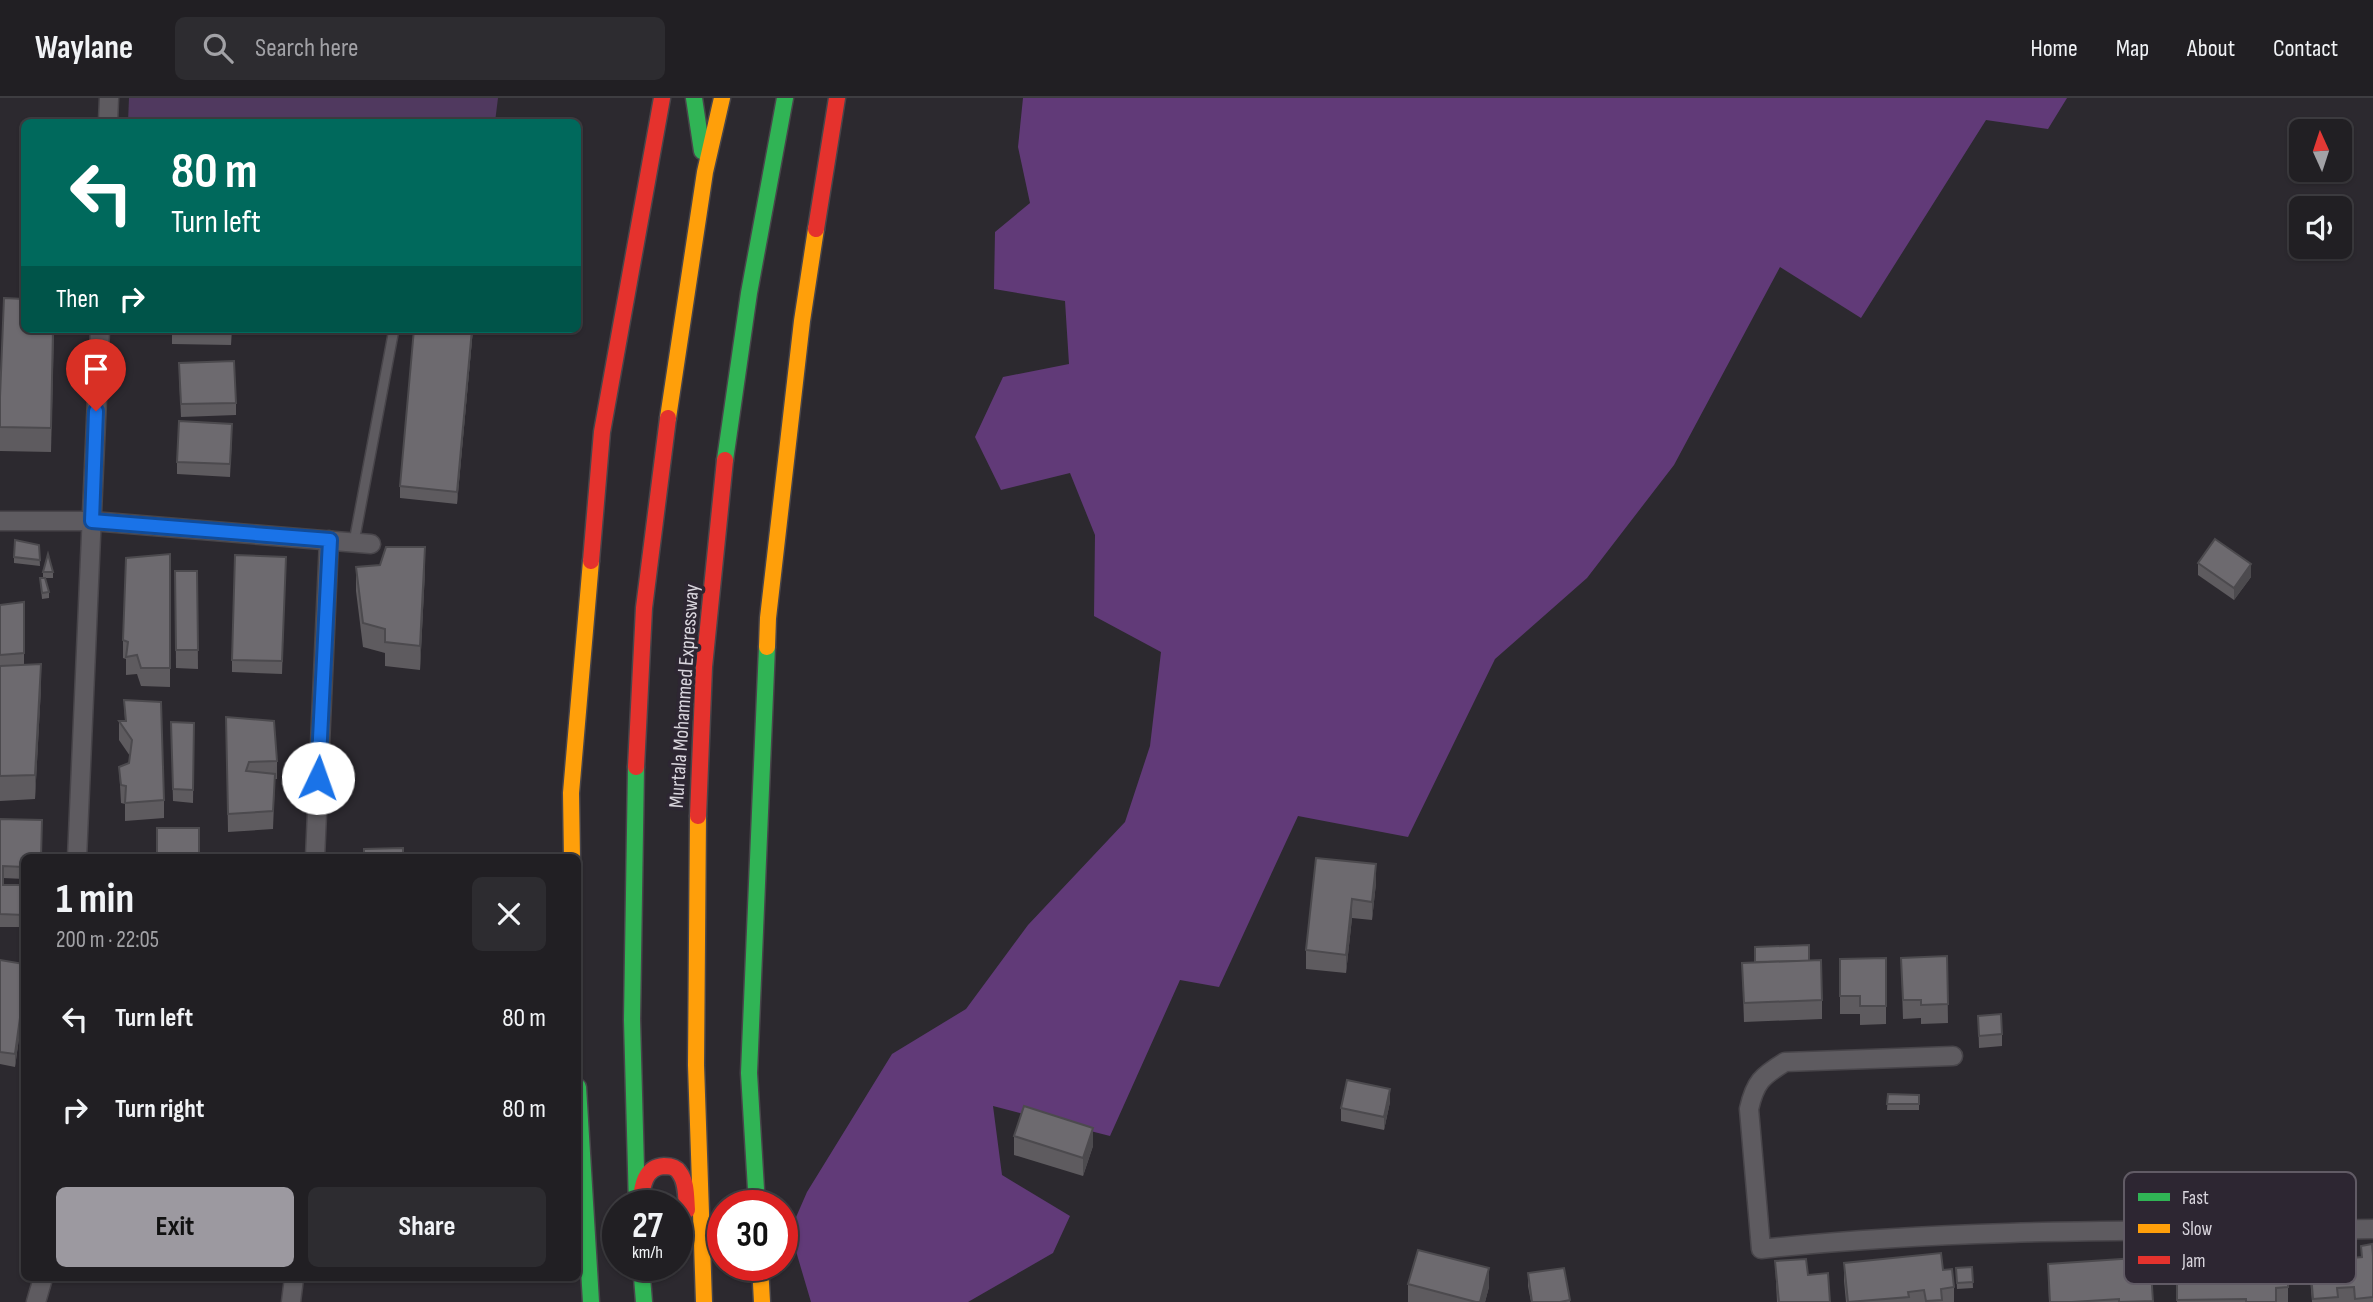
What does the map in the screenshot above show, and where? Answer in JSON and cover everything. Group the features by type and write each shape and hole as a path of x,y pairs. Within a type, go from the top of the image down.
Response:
{"main road":[{"path":"572,854 571,793 602,432 662,98"},
{"path":"695,98 705,172"},
{"name":"Murtala Mohammed Expressway","path":"637,1190 632,1020 634,839 644,608 674,371 705,172 722,98"},
{"name":"Murtala Mohammed Expressway","path":"704,1298 697,1153 696,836 711,596 727,449 765,192 785,98"},
{"path":"756,1190 749,1073 768,618 802,321 837,98"},
{"path":"765,192 799,121"},
{"path":"581,1133 592,1302"},
{"path":"640,1190 650,1170 667,1166 676,1168 680,1173 685,1190"},
{"path":"693,1261 704,1298"},
{"path":"642,1281 643,1302"},
{"path":"761,1281 762,1302"}],"street":[{"path":"108,119 109,98"},
{"path":"77,854 100,333"},
{"path":"0,521 92,521 362,543"},
{"path":"315,854 330,540"},
{"path":"1953,1056 1785,1062 1766,1073 1754,1087 1749,1109 1761,1249 1860,1239 2124,1232"},
{"path":"36,1302 42,1281"},
{"path":"291,1302 294,1281"}],"lane":[{"path":"362,543 393,333"}],"shaded area":[{"path":"129,98 498,98 495,119 128,119"},
{"path":"1023,98 2067,98 2048,129 1986,120 1861,318 1780,267 1674,465 1587,578 1495,659 1408,837 1298,816 1219,987 1180,980 1110,1136 993,1106 1002,1175 1070,1216 1053,1253 968,1302 811,1302 798,1258 798,1213 807,1192 892,1054 966,1009 1028,925 1125,822 1150,746 1161,652 1094,616 1095,535 1070,473 1001,490 975,437 1003,377 1069,364 1065,301 994,289 995,232 1030,203 1018,147"}],"building":[{"path":"4,298 21,299 21,333 53,333 51,428 0,427"},
{"path":"414,333 472,333 457,492 400,486"},
{"path":"234,361 236,403 181,404 179,363"},
{"path":"179,421 232,424 230,464 177,462"},
{"path":"2215,539 2251,564 2234,588 2198,563"},
{"path":"15,540 39,545 40,560 14,557"},
{"path":"386,547 425,547 420,646 385,642 385,629 363,623 356,567 380,565"},
{"path":"48,554 53,572 43,572"},
{"path":"170,554 170,668 141,668 137,655 126,657 128,642 123,640 126,558"},
{"path":"235,555 286,557 282,661 232,660"},
{"path":"175,571 197,571 198,650 176,650"},
{"path":"40,578 45,578 49,592 42,593"},
{"path":"24,602 24,653 0,655 0,605"},
{"path":"41,664 35,775 0,776 0,666"},
{"path":"124,700 161,702 164,800 125,803 126,786 121,785 119,767 129,763 132,740 119,721 126,721"},
{"path":"226,717 274,721 277,761 249,762 246,771 275,774 273,811 228,814"},
{"path":"171,722 194,723 193,790 173,789"},
{"path":"0,819 42,820 41,854 21,854 21,867 3,866 3,885 21,885 21,915 0,914"},
{"path":"157,828 199,828 199,854 157,854"},
{"path":"403,848 403,854 364,854 364,849"},
{"path":"1316,858 1376,864 1372,902 1352,899 1346,955 1306,950"},
{"path":"1809,945 1809,961 1755,962 1755,947"},
{"path":"1947,956 1948,1004 1921,1005 1921,1000 1903,1000 1901,958"},
{"path":"1886,958 1886,1006 1860,1006 1860,996 1840,996 1840,959"},
{"path":"0,960 21,964 21,1011 15,1054 0,1052"},
{"path":"1821,960 1822,1000 1744,1003 1742,963"},
{"path":"2001,1014 2002,1034 1979,1036 1978,1016"},
{"path":"1347,1080 1390,1089 1384,1117 1341,1108"},
{"path":"1888,1094 1919,1095 1919,1104 1887,1104"},
{"path":"1024,1106 1093,1128 1083,1158 1014,1136"},
{"path":"2372,1244 2373,1297 2355,1299 2354,1287 2337,1288 2338,1297 2313,1299 2312,1284 2356,1284 2356,1258 2362,1257 2361,1246"},
{"path":"1418,1250 1489,1268 1480,1302 1408,1284"},
{"path":"1941,1253 1943,1270 1952,1269 1954,1287 1941,1289 1942,1300 1926,1301 1924,1290 1908,1292 1909,1297 1848,1302 1844,1263"},
{"path":"1806,1259 1808,1275 1828,1273 1830,1302 1779,1302 1775,1261"},
{"path":"2124,1259 2124,1284 2152,1284 2153,1301 2119,1302 2119,1299 2050,1302 2048,1264"},
{"path":"1972,1267 1973,1282 1957,1283 1956,1268"},
{"path":"1564,1268 1570,1300 1532,1302 1528,1273"},
{"path":"2177,1284 2288,1284 2288,1287 2276,1288 2276,1302 2246,1302 2246,1299 2177,1300"}],"traffic: fast":[{"path":"694,98 702,151"},
{"path":"725,460 749,293 785,98"},
{"path":"756,1190 749,1073 767,647"},
{"path":"636,767 632,1020 637,1190"},
{"path":"581,1137 591,1302"},
{"path":"642,1281 644,1302"}],"traffic: slow":[{"path":"668,418 705,172 722,98"},
{"path":"767,647 768,618 802,321 816,229"},
{"path":"572,854 571,793 591,561"},
{"path":"698,816 696,1065 704,1302"},
{"path":"761,1281 762,1302"}],"traffic: jam":[{"path":"591,561 602,432 662,98"},
{"path":"816,229 837,98"},
{"path":"636,767 644,608 668,418"},
{"path":"698,816 704,667 725,460"},
{"path":"642,1190 648,1174 657,1167 664,1166 676,1169 682,1176 686,1190"}],"route":[{"path":"96,411 92,521 330,540 318,778"}]}
